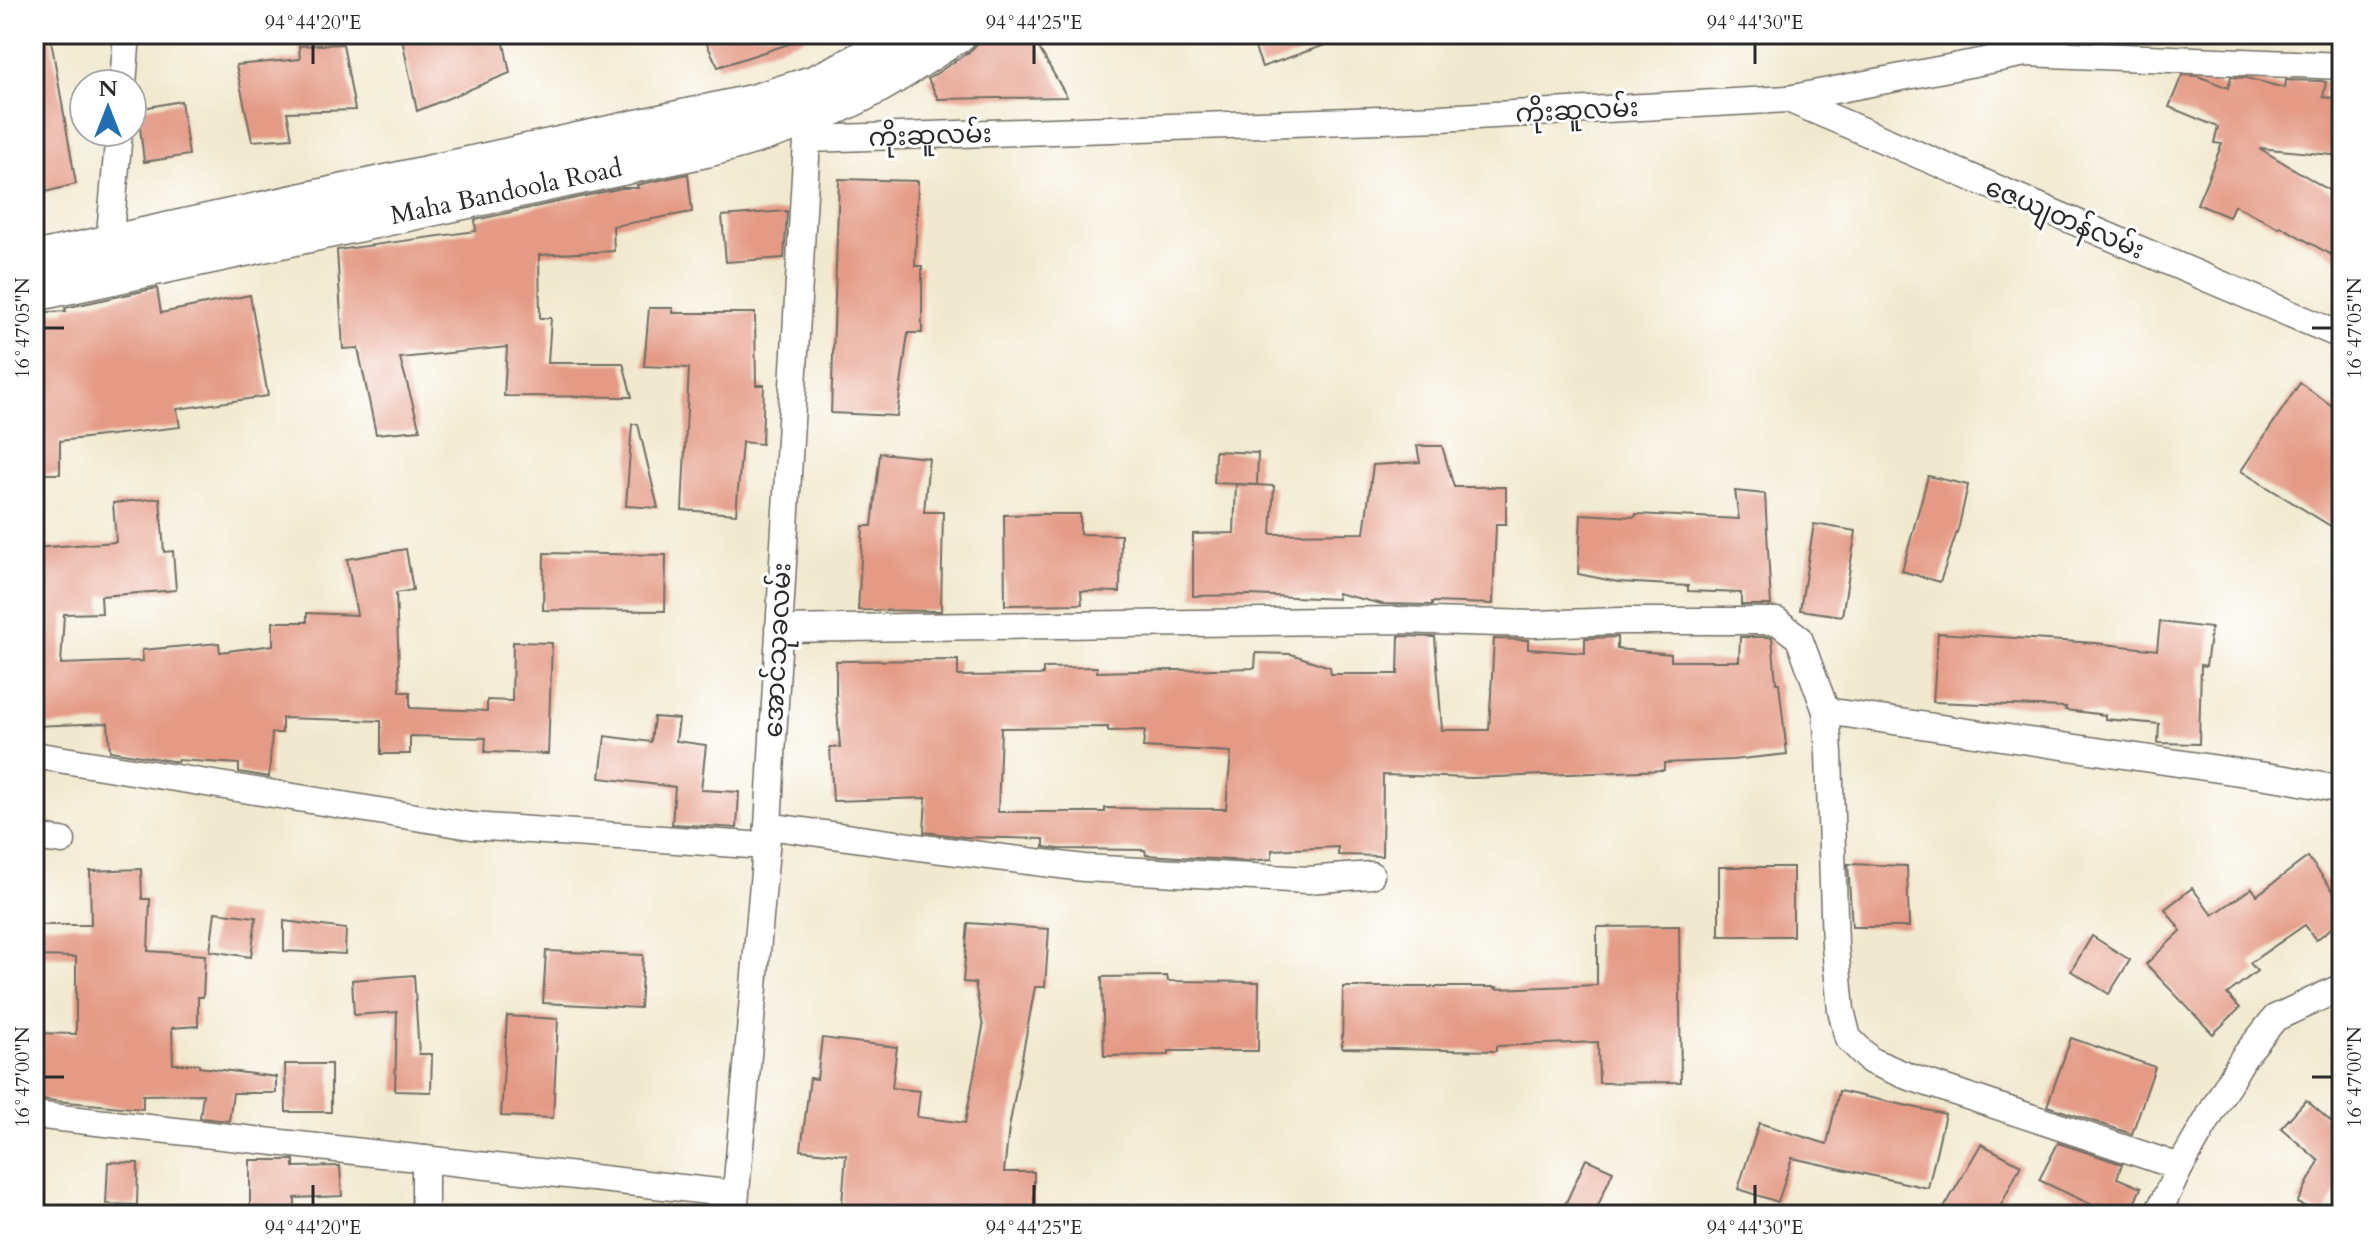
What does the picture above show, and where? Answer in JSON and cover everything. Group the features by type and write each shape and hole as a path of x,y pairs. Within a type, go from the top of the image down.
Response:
{"main road":[{"name":"Maha Bandoola Road","path":"811,113 853,66 903,34"},
{"name":"Maha Bandoola Road","path":"34,292 760,134 876,85 957,34"},
{"name":"Maha Bandoola Road","path":"34,261 756,103 811,113"}],"street":[{"path":"124,68 127,34"},
{"name":"ကိုးဆူလမ်း","path":"811,113 1440,118 1788,99 2026,53 2342,66"},
{"name":"ဇေယျတန်လမ်း","path":"1788,99 2342,336"},
{"name":"အောင်သုခလမ်း","path":"735,1205 766,836 811,113"},
{"path":"109,245 118,148"},
{"path":"778,629 1396,620 1534,624 1777,621 1799,638 1826,711 1835,946 1841,1010 1848,1038 1871,1061 1907,1076 2180,1167"},
{"path":"1826,711 2270,776 2342,790"},
{"path":"34,755 471,826 766,836 925,848 1084,868 1308,880 1371,875"},
{"path":"34,837 62,841"},
{"path":"2157,1215 2180,1167 2243,1058 2275,1018 2342,987"},
{"path":"34,1115 425,1159 735,1205"},
{"path":"425,1159 425,1215"}],"building":[{"path":"34,34 50,34 76,184 34,195"},
{"path":"401,34 502,34 510,73 417,111"},
{"path":"702,34 804,34 804,39 718,67"},
{"path":"979,34 1031,34 1067,97 938,99 928,79 969,52 977,44"},
{"path":"1250,34 1344,34 1345,38 1262,67"},
{"path":"343,44 355,110 287,112 292,138 252,141 236,65 300,59 299,46"},
{"path":"2182,75 2198,76 2228,88 2231,77 2285,88 2286,80 2321,81 2326,82 2323,97 2342,99 2342,156 2259,148 2342,198 2342,261 2280,226 2234,205 2229,217 2197,204 2222,144 2214,143 2218,127 2169,107"},
{"path":"181,101 189,155 144,162 142,148 148,148 148,107"},
{"path":"688,174 692,212 613,226 614,251 539,255 540,318 551,318 548,363 623,363 632,397 504,396 507,347 400,358 420,430 376,434 358,348 343,349 337,250 476,231 475,220 622,188 638,188 637,185"},
{"path":"839,179 918,181 915,266 922,266 922,333 908,333 897,416 831,413"},
{"path":"787,211 784,258 726,262 722,216"},
{"path":"157,288 161,313 250,295 268,396 177,409 180,427 60,441 60,474 34,474 34,313 66,311 65,308"},
{"path":"649,308 673,308 673,313 755,313 756,385 764,385 762,444 742,442 736,514 682,510 689,368 644,366"},
{"path":"2300,383 2342,413 2342,533 2241,471"},
{"path":"632,424 638,424 658,508 626,506"},
{"path":"1417,446 1442,446 1454,487 1506,487 1506,524 1496,524 1493,604 1382,604 1337,593 1338,599 1193,596 1193,534 1234,533 1236,484 1274,486 1271,534 1364,533 1373,465 1420,462"},
{"path":"1215,451 1258,453 1257,485 1214,483"},
{"path":"880,453 929,458 924,512 943,512 941,611 858,610 863,526 872,526"},
{"path":"1928,476 1968,485 1959,526 1940,582 1902,571"},
{"path":"1735,491 1765,494 1771,605 1741,605 1741,593 1688,591 1688,586 1618,582 1578,574 1581,514 1739,519"},
{"path":"160,498 164,552 173,551 176,590 101,596 102,613 64,614 61,664 143,661 142,650 219,643 220,652 273,645 273,622 307,622 307,613 357,615 347,559 406,549 413,590 396,593 400,692 410,692 410,708 487,711 487,700 512,701 513,642 552,643 548,754 485,752 486,738 410,736 410,754 381,754 381,721 282,718 282,733 272,733 269,777 239,772 239,764 178,762 110,751 108,723 34,726 34,548 116,542 113,503"},
{"path":"1080,514 1080,534 1121,535 1120,592 1081,591 1082,604 1005,605 1004,515"},
{"path":"1814,524 1856,531 1842,616 1800,610"},
{"path":"544,553 666,555 665,611 543,610"},
{"path":"2160,622 2211,628 2206,666 2201,665 2199,744 2158,743 2159,724 2105,719 2105,715 2065,710 2066,707 1933,702 1938,633 2157,650"},
{"path":"1399,636 1435,637 1442,730 1489,730 1494,639 1528,640 1528,649 1585,653 1585,638 1617,637 1617,649 1671,654 1671,661 1739,661 1740,637 1772,637 1787,754 1664,763 1664,770 1473,778 1383,775 1382,856 1338,855 1338,847 1272,850 1272,859 1246,861 1146,855 1145,850 1059,849 1044,847 1044,839 964,837 924,832 926,798 833,801 830,747 840,747 836,661 958,660 958,676 1043,675 1043,668 1097,667 1097,672 1255,668 1256,653 1291,654 1330,667 1331,674 1398,674","holes":["1108,727 1108,731 1145,730 1143,747 1231,752 1226,809 1105,808 1105,812 998,812 1001,728"]},
{"path":"654,717 679,719 676,741 706,745 701,790 739,792 737,828 672,824 675,787 600,778 605,736 651,742"},
{"path":"2308,857 2342,903 2342,920 2316,940 2305,925 2250,963 2257,971 2227,994 2240,1008 2213,1034 2146,964 2181,931 2165,909 2192,888 2213,915 2252,888 2257,895"},
{"path":"1848,864 1907,866 1909,927 1852,927"},
{"path":"1719,867 1793,867 1793,936 1719,936"},
{"path":"141,869 142,899 150,899 148,951 205,955 203,997 198,997 198,1026 172,1028 173,1064 199,1064 199,1067 276,1077 276,1093 233,1093 229,1121 200,1118 203,1094 143,1095 143,1109 34,1099 34,1033 76,1034 76,957 34,956 34,925 91,925 90,871"},
{"path":"215,912 256,917 251,957 210,951"},
{"path":"284,921 346,929 345,954 284,951"},
{"path":"968,923 1049,929 1045,987 1035,987 1004,1172 1034,1172 1034,1209 946,1209 946,1215 841,1215 846,1155 801,1150 810,1078 817,1079 822,1038 897,1047 892,1088 920,1091 917,1117 965,1123 983,1027 975,983 963,982"},
{"path":"1679,926 1681,1082 1599,1083 1598,1042 1496,1046 1496,1051 1342,1048 1343,987 1496,989 1597,985 1597,927"},
{"path":"2092,936 2130,960 2109,994 2071,971"},
{"path":"546,951 643,955 640,1008 543,1003"},
{"path":"414,975 419,1054 432,1054 431,1092 395,1091 397,1012 354,1015 352,980"},
{"path":"1167,976 1168,981 1259,982 1258,1051 1169,1051 1169,1055 1104,1056 1102,977"},
{"path":"507,1016 558,1019 553,1118 501,1116"},
{"path":"2071,1038 2155,1067 2132,1134 2047,1106"},
{"path":"285,1064 331,1064 331,1112 286,1112"},
{"path":"1839,1091 1945,1114 1928,1188 1792,1158 1778,1202 1738,1189 1759,1123 1827,1144"},
{"path":"2306,1100 2337,1127 2342,1117 2342,1181 2324,1215 2297,1203 2319,1161 2281,1128"},
{"path":"2058,1143 2122,1164 2117,1178 2141,1188 2129,1215 2113,1215 2039,1180"},
{"path":"1981,1144 2021,1165 1996,1215 1940,1215"},
{"path":"1586,1159 1613,1171 1594,1215 1577,1215 1563,1209"},
{"path":"250,1160 294,1160 294,1167 340,1166 342,1196 295,1198 295,1215 250,1215"},
{"path":"108,1162 138,1163 137,1205 106,1204"}]}
